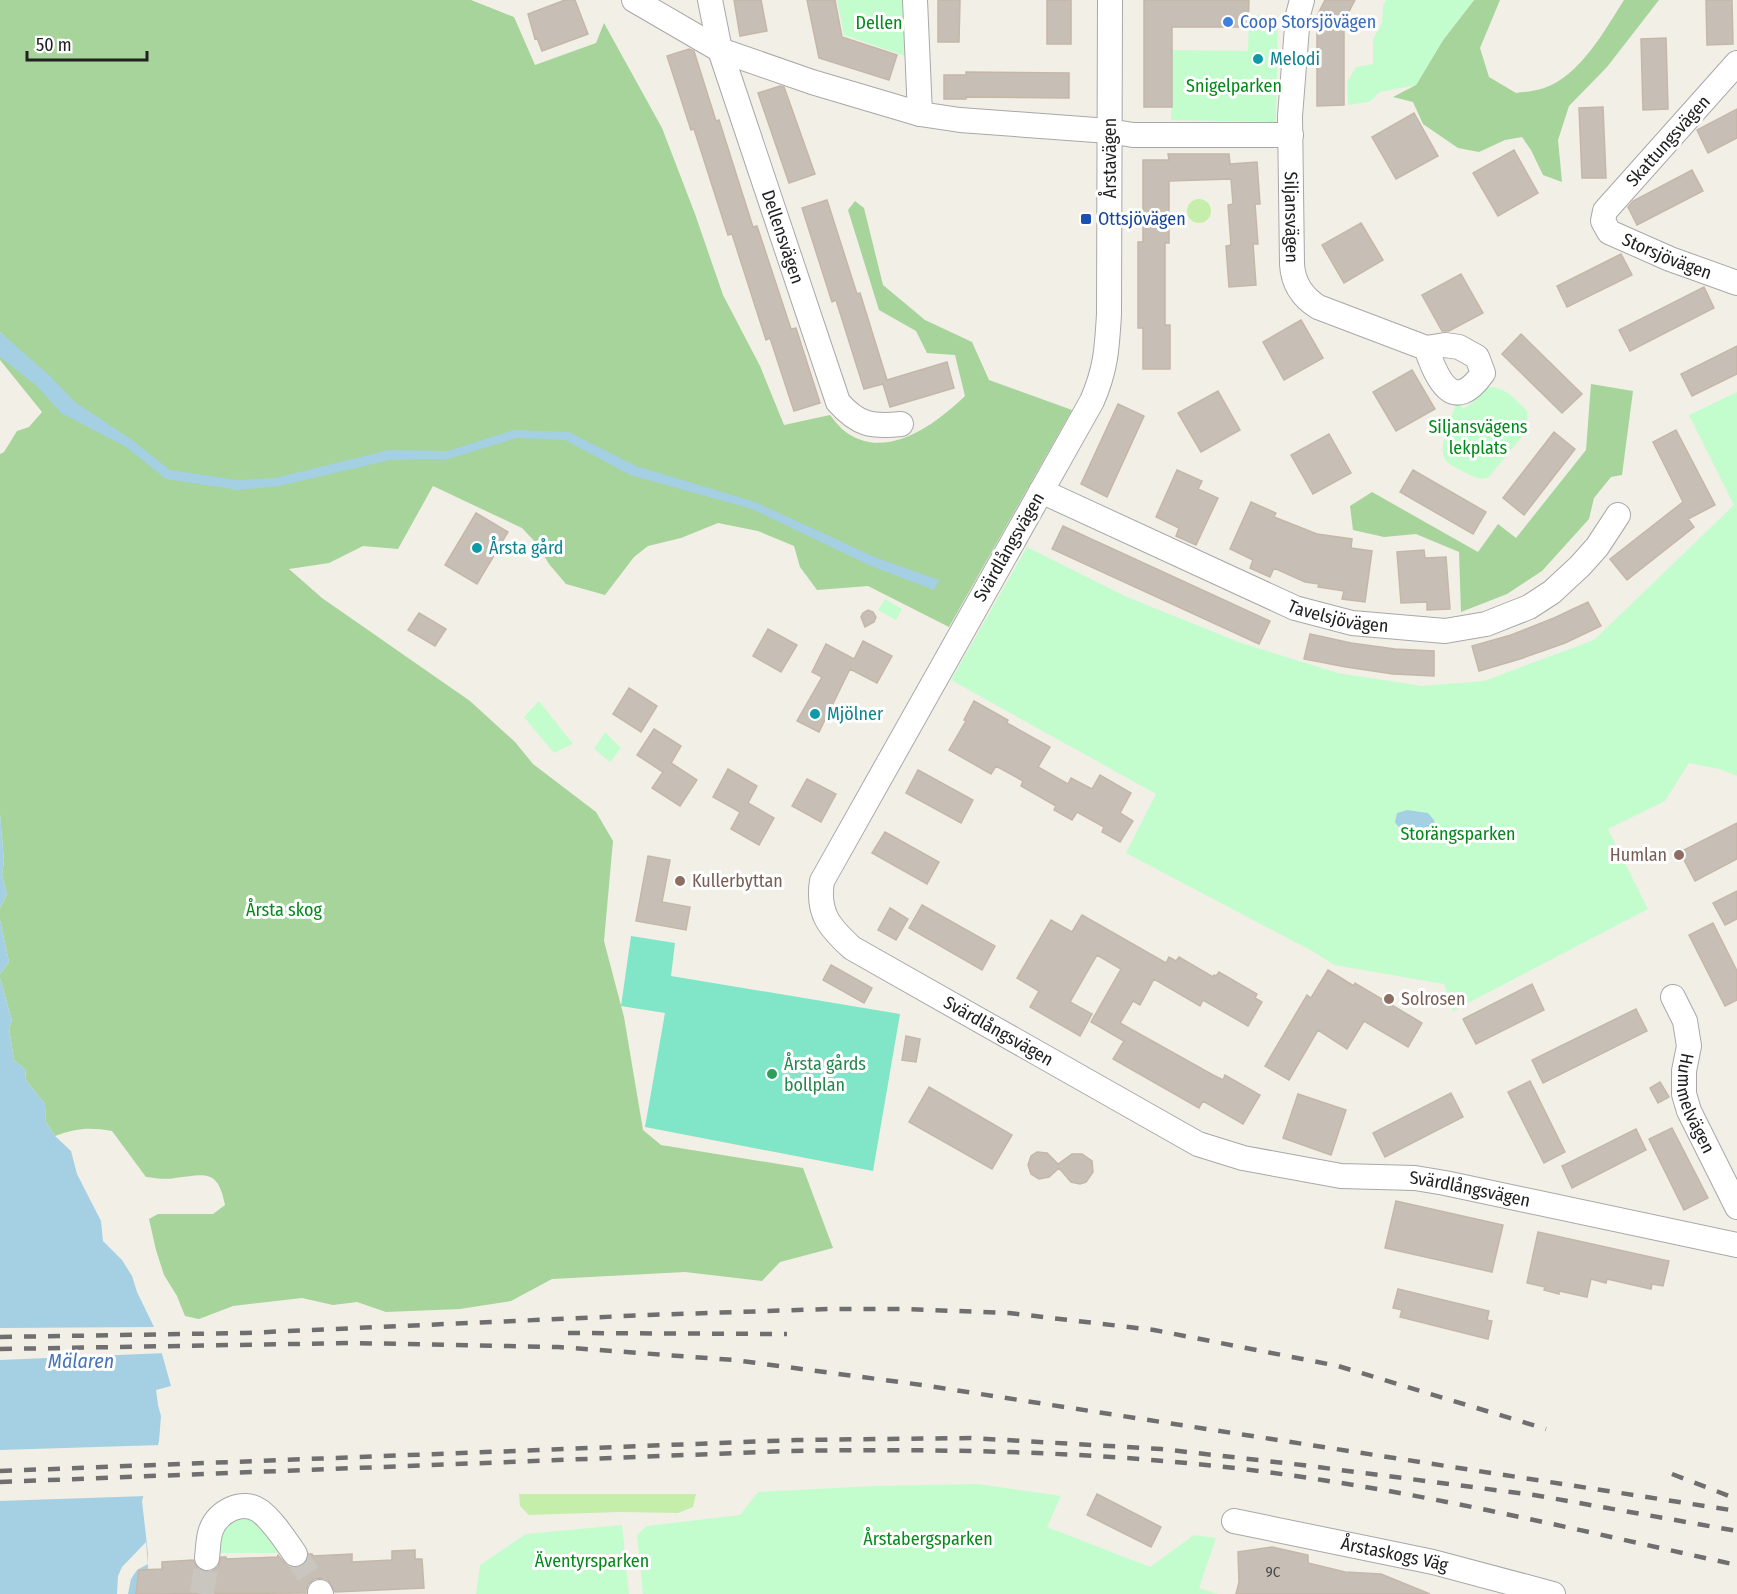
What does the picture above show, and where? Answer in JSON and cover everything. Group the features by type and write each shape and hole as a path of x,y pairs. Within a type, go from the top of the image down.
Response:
{"street":[{"path":"634,0 720,50 812,82 921,114 960,120 1109,131 1134,135 1291,135"},
{"name":"Dellensvägen","path":"710,0 720,50 838,402 847,412 868,425 901,424"},
{"path":"915,0 921,114"},
{"name":"Årstavägen","path":"1082,418 1101,380 1107,357 1110,0"},
{"name":"Siljansvägen","path":"1302,0 1298,15 1290,116 1294,280 1309,302 1318,307 1426,348"},
{"name":"Skattungsvägen","path":"1603,221 1605,211 1737,63"},
{"name":"Storsjövägen","path":"1603,221 1610,232 1670,259 1737,283"},
{"name":"Svärdlångsvägen","path":"1082,418 822,881 820,897 825,918 837,934 852,948 879,964 1198,1143 1243,1158 1341,1176 1415,1178 1445,1183 1737,1245"},
{"name":"Tavelsjövägen","path":"1041,491 1295,609 1352,623 1445,631 1486,624 1528,608 1551,592 1580,566 1597,547 1618,516"},
{"name":"Hummelvägen","path":"1673,997 1685,1021 1689,1046 1684,1071 1684,1094 1689,1111 1737,1207"},
{"path":"207,1558 210,1531 220,1516 237,1506 248,1506 259,1510 271,1521 296,1554"},
{"name":"Årstaskogs Väg","path":"1234,1521 1433,1562 1553,1594"}],"green space":[{"name":"Årsta skog","path":"0,0 471,0 514,17 535,65 596,43 604,23 662,128 723,295 760,366 784,425 830,415 842,429 858,439 874,443 891,442 924,428 965,396 955,355 927,353 916,331 879,310 848,210 855,201 864,208 883,285 925,320 972,342 989,380 1072,410 949,627 868,586 817,590 800,567 794,546 758,531 718,523 681,538 648,546 634,557 605,595 566,584 549,564 537,544 522,528 433,486 398,549 363,546 329,563 289,569 322,598 470,701 515,742 533,764 596,812 613,841 604,941 624,1017 643,1130 661,1145 803,1168 833,1248 780,1262 762,1281 685,1272 552,1279 511,1301 460,1309 386,1312 357,1302 333,1305 302,1298 233,1306 199,1319 185,1316 177,1296 164,1275 149,1219 158,1214 213,1214 225,1205 219,1185 209,1176 203,1175 168,1179 146,1177 112,1131 83,1129 55,1136 46,1122 45,1104 25,1079 26,1070 14,1060 9,1028 12,1021 0,978 0,974 9,962 0,920 0,908 7,894 2,875 4,861 0,814 0,454 4,452 17,431 29,427 42,412 0,360 0,349 8,340 0,332"},
{"name":"Dellen","path":"837,0 903,0 905,56 844,35"},
{"path":"1386,0 1474,0 1443,40 1416,85 1380,92 1369,102 1348,105 1347,82 1356,67 1373,64 1373,39 1382,23 1383,6"},
{"path":"1474,0 1500,0 1480,48 1489,77 1516,93 1544,88 1569,74 1590,51 1624,0 1659,0 1607,67 1569,106 1558,140 1562,182 1543,175 1522,137 1505,140 1479,152 1458,148 1423,124 1413,102 1393,97 1416,85 1443,40"},
{"name":"Snigelparken","path":"1249,15 1278,16 1276,122 1171,120 1172,50 1248,51"},
{"path":"1199,199 1207,203 1211,211 1207,219 1199,223 1191,219 1187,211 1191,203"},
{"path":"1591,384 1633,391 1622,475 1611,477 1594,498 1589,519 1542,571 1507,594 1461,612 1459,552 1416,534 1384,537 1353,530 1350,506 1372,492 1478,552 1498,524 1516,538 1586,450"},
{"name":"Siljansvägens lekplats","path":"1490,387 1506,392 1527,411 1528,429 1489,477 1478,478 1446,461 1443,455 1444,440 1458,401 1463,409 1476,400 1473,393"},
{"name":"Storängsparken","path":"1737,392 1737,776 1719,769 1689,763 1665,801 1608,829 1648,909 1453,1011 1444,984 1334,965 1314,952 1126,853 1156,794 951,680 1027,547 1127,597 1241,643 1338,673 1422,686 1484,681 1594,640 1734,505 1689,415"},
{"path":"885,599 902,609 896,620 878,610"},
{"path":"539,701 573,744 554,753 524,717"},
{"path":"605,732 621,748 610,762 594,749"},
{"name":"Årsta gårds bollplan","path":"631,936 675,943 671,976 900,1014 873,1171 645,1127 665,1013 621,1006"},
{"name":"Årstabergsparken","path":"977,1484 1061,1496 1047,1527 1150,1567 1194,1535 1216,1538 1199,1588 1218,1594 643,1594 637,1535 647,1526 740,1515 758,1492"},
{"path":"519,1494 696,1494 693,1507 678,1513 529,1515 520,1506"},
{"path":"251,1513 281,1553 214,1553 217,1532 230,1516"},
{"name":"Äventyrsparken","path":"622,1525 629,1594 476,1594 480,1565 526,1534"}],"water":[{"path":"0,332 50,376 75,402 132,440 170,470 237,480 275,478 389,450 448,451 514,430 569,432 636,466 755,502 877,558 939,580 934,590 871,566 752,509 630,475 565,440 517,438 448,459 390,460 279,486 238,490 166,479 126,447 61,413 37,386 0,357"},
{"path":"1407,810 1428,813 1434,820 1435,830 1423,835 1413,835 1403,831 1395,822 1397,813"},
{"path":"0,814 4,861 2,875 7,894 0,908"},
{"path":"0,920 9,962 0,974"},
{"name":"Mälaren","path":"0,978 12,1021 9,1028 14,1060 26,1070 25,1079 45,1104 46,1122 55,1136 71,1151 77,1174 101,1221 103,1241 122,1260 132,1276 155,1329 171,1386 156,1390 161,1416 159,1441 142,1501 148,1554 148,1594 0,1594"}],"pier":[{"path":"157,1327 166,1353 0,1360 0,1328"},
{"path":"161,1445 146,1496 0,1501 0,1450"},
{"path":"146,1542 148,1564 137,1570 131,1579 128,1594 117,1594 118,1576 122,1567"}],"building":[{"path":"565,0 575,0 588,34 542,51 537,38 535,39 528,14"},
{"path":"734,0 761,0 767,31 740,36"},
{"path":"807,0 835,0 842,37 897,55 889,80 819,58"},
{"path":"938,0 960,0 959,42 938,42"},
{"path":"1047,0 1071,0 1071,44 1047,44"},
{"path":"1144,0 1249,0 1248,27 1172,27 1172,107 1144,107"},
{"path":"1325,0 1355,0 1344,21 1344,105 1317,106 1317,16"},
{"path":"1706,0 1732,0 1733,44 1707,45"},
{"path":"1666,38 1668,109 1643,110 1641,39"},
{"path":"689,49 694,51 753,227 757,226 791,329 796,328 820,403 794,411 770,338 766,340 732,234 728,235 694,129 691,130 667,56"},
{"path":"966,72 1069,73 1069,98 966,97 966,99 944,99 944,75 966,75"},
{"path":"780,86 784,87 815,174 789,183 758,93"},
{"path":"1603,107 1606,178 1582,178 1579,108"},
{"path":"1737,109 1737,138 1708,153 1697,130"},
{"path":"1414,113 1438,156 1396,179 1372,137"},
{"path":"1514,150 1538,193 1498,216 1473,173"},
{"path":"1168,154 1229,154 1230,164 1257,162 1260,204 1255,204 1258,244 1253,244 1256,285 1229,287 1226,246 1231,245 1228,205 1233,204 1231,179 1169,181 1169,243 1165,243 1165,325 1170,325 1170,369 1143,369 1143,328 1138,328 1138,242 1143,242 1143,160 1169,160"},
{"path":"1692,170 1703,191 1637,225 1628,207 1633,201"},
{"path":"827,200 857,294 860,293 887,380 947,362 954,388 890,407 883,384 864,389 836,300 832,302 802,208"},
{"path":"1361,223 1383,260 1344,283 1322,245"},
{"path":"1621,254 1632,275 1567,307 1557,286"},
{"path":"1461,274 1483,313 1449,331 1442,331 1422,295"},
{"path":"1704,287 1714,308 1630,351 1619,330"},
{"path":"1301,320 1323,358 1284,380 1263,342"},
{"path":"1521,334 1582,394 1562,413 1502,354"},
{"path":"1737,346 1737,374 1692,396 1681,374"},
{"path":"1412,370 1435,409 1396,431 1373,392"},
{"path":"1218,391 1240,430 1201,452 1178,413"},
{"path":"1118,404 1144,416 1107,497 1081,484"},
{"path":"1676,430 1715,505 1688,519 1694,527 1627,580 1610,559 1683,502 1653,442"},
{"path":"1554,432 1575,449 1524,515 1503,498"},
{"path":"1329,434 1351,473 1313,494 1291,455"},
{"path":"1177,470 1202,481 1198,489 1218,498 1196,545 1176,536 1179,528 1156,517"},
{"path":"1413,470 1486,512 1473,534 1400,492"},
{"path":"1251,502 1276,513 1274,517 1317,534 1352,539 1351,548 1372,551 1365,602 1342,599 1344,591 1318,587 1319,584 1305,582 1274,568 1270,577 1250,568 1253,560 1230,549"},
{"name":"Årsta gård","path":"476,513 508,532 477,584 445,565"},
{"path":"1063,526 1270,621 1259,644 1052,549"},
{"path":"1424,550 1425,558 1446,557 1450,609 1427,610 1427,602 1401,603 1397,552"},
{"path":"1588,602 1601,626 1565,643 1479,671 1472,646 1511,635"},
{"path":"868,610 876,617 874,622 865,627 861,617"},
{"path":"419,613 446,629 435,646 408,630"},
{"path":"768,629 797,645 781,672 753,656"},
{"path":"1310,634 1351,643 1434,651 1434,676 1393,674 1304,659"},
{"path":"863,641 892,656 877,683 850,669 819,732 797,721 822,677 812,672 826,644 854,659"},
{"path":"629,688 657,706 641,732 613,714"},
{"path":"974,701 1050,747 1038,767 1068,784 1071,778 1092,789 1100,775 1131,793 1120,813 1133,821 1120,842 1102,832 1104,827 1077,812 1072,820 1054,810 1056,806 1021,786 1023,781 996,766 991,774 949,750 966,721 964,720"},
{"path":"654,729 681,746 671,763 697,780 680,806 652,788 663,772 637,755"},
{"path":"728,769 757,786 748,803 774,818 759,845 731,829 740,812 713,797"},
{"path":"918,770 973,800 961,823 906,793"},
{"path":"807,779 836,794 821,822 792,806"},
{"path":"1737,823 1737,859 1695,881 1680,852"},
{"path":"885,832 939,862 927,884 872,853"},
{"path":"648,856 670,860 662,902 690,907 686,930 636,921"},
{"path":"1737,891 1737,919 1725,925 1713,903"},
{"path":"922,905 995,946 982,970 909,928"},
{"path":"890,908 908,919 896,940 878,930"},
{"path":"1082,915 1166,963 1169,957 1176,961 1179,957 1213,977 1219,972 1257,994 1255,998 1262,1002 1248,1026 1203,1000 1200,1006 1154,979 1140,1005 1133,1001 1120,1023 1213,1075 1223,1080 1225,1075 1260,1095 1243,1124 1203,1101 1199,1108 1113,1059 1124,1041 1091,1022 1121,969 1097,955 1070,1002 1092,1014 1080,1036 1030,1007 1039,991 1017,978 1051,920 1072,932"},
{"path":"1713,923 1737,971 1737,1000 1725,1006 1689,935"},
{"path":"831,965 872,988 864,1003 823,980"},
{"path":"1328,970 1354,986 1355,983 1422,1023 1408,1047 1364,1021 1347,1049 1318,1030 1289,1080 1265,1066 1307,995 1311,998"},
{"path":"1532,984 1544,1010 1476,1044 1463,1019"},
{"path":"1636,1009 1647,1031 1543,1083 1532,1060"},
{"path":"906,1036 920,1039 916,1062 902,1060"},
{"path":"1530,1081 1565,1152 1544,1163 1508,1092"},
{"path":"1660,1082 1669,1097 1658,1103 1650,1088"},
{"path":"929,1087 1012,1135 992,1169 909,1122"},
{"path":"1451,1093 1463,1117 1385,1157 1373,1133"},
{"path":"1298,1094 1346,1110 1331,1155 1283,1138"},
{"path":"1672,1128 1708,1198 1684,1210 1649,1139"},
{"path":"1636,1129 1646,1150 1572,1188 1562,1166"},
{"path":"1037,1152 1047,1153 1058,1164 1072,1154 1082,1154 1092,1161 1093,1172 1086,1182 1080,1184 1071,1182 1059,1168 1049,1177 1039,1179 1031,1174 1028,1165 1031,1156"},
{"path":"1396,1201 1503,1225 1492,1272 1385,1248"},
{"path":"1538,1232 1669,1261 1663,1286 1652,1284 1651,1289 1607,1279 1606,1283 1591,1279 1587,1297 1559,1291 1559,1294 1544,1290 1545,1287 1527,1283"},
{"path":"1398,1289 1489,1311 1487,1320 1492,1321 1488,1339 1400,1317 1402,1310 1393,1308"},
{"path":"1097,1494 1161,1527 1151,1547 1087,1515"},
{"path":"1272,1547 1308,1555 1308,1563 1345,1572 1381,1574 1430,1594 1236,1594 1239,1582 1238,1552"},
{"path":"415,1550 415,1559 422,1559 424,1588 335,1592 328,1580 320,1578 308,1584 306,1593 136,1594 139,1570 162,1569 162,1562 193,1560 198,1569 206,1572 218,1567 221,1557 226,1557 226,1559 277,1557 278,1555 288,1567 296,1568 308,1561 309,1554 313,1556 352,1554 352,1562 392,1560 392,1551"}],"tunnel":[{"path":"295,1554 320,1592"},
{"path":"202,1594 207,1558"}],"railway":[{"path":"0,1337 245,1333 828,1309 1009,1313 1154,1330 1338,1366 1546,1429"},
{"path":"568,1333 787,1334"},
{"path":"0,1349 352,1343 558,1347 734,1360 922,1385 1737,1511"},
{"path":"0,1471 796,1440 971,1438 1161,1449 1302,1465 1534,1495 1737,1531"},
{"path":"0,1482 788,1451 922,1450 1055,1454 1189,1463 1374,1488 1530,1519 1737,1565"},
{"path":"1672,1474 1737,1499"}],"place":[{"name":"Coop Storsjövägen","path":"1228,22"},
{"name":"Melodi","path":"1258,59"},
{"name":"Ottsjövägen","path":"1086,219"},
{"name":"Årsta gård","path":"477,548"},
{"name":"Mjölner","path":"815,714"},
{"name":"Humlan","path":"1679,855"},
{"name":"Kullerbyttan","path":"680,881"},
{"name":"Solrosen","path":"1389,999"},
{"name":"Årsta gårds bollplan","path":"772,1074"}]}
